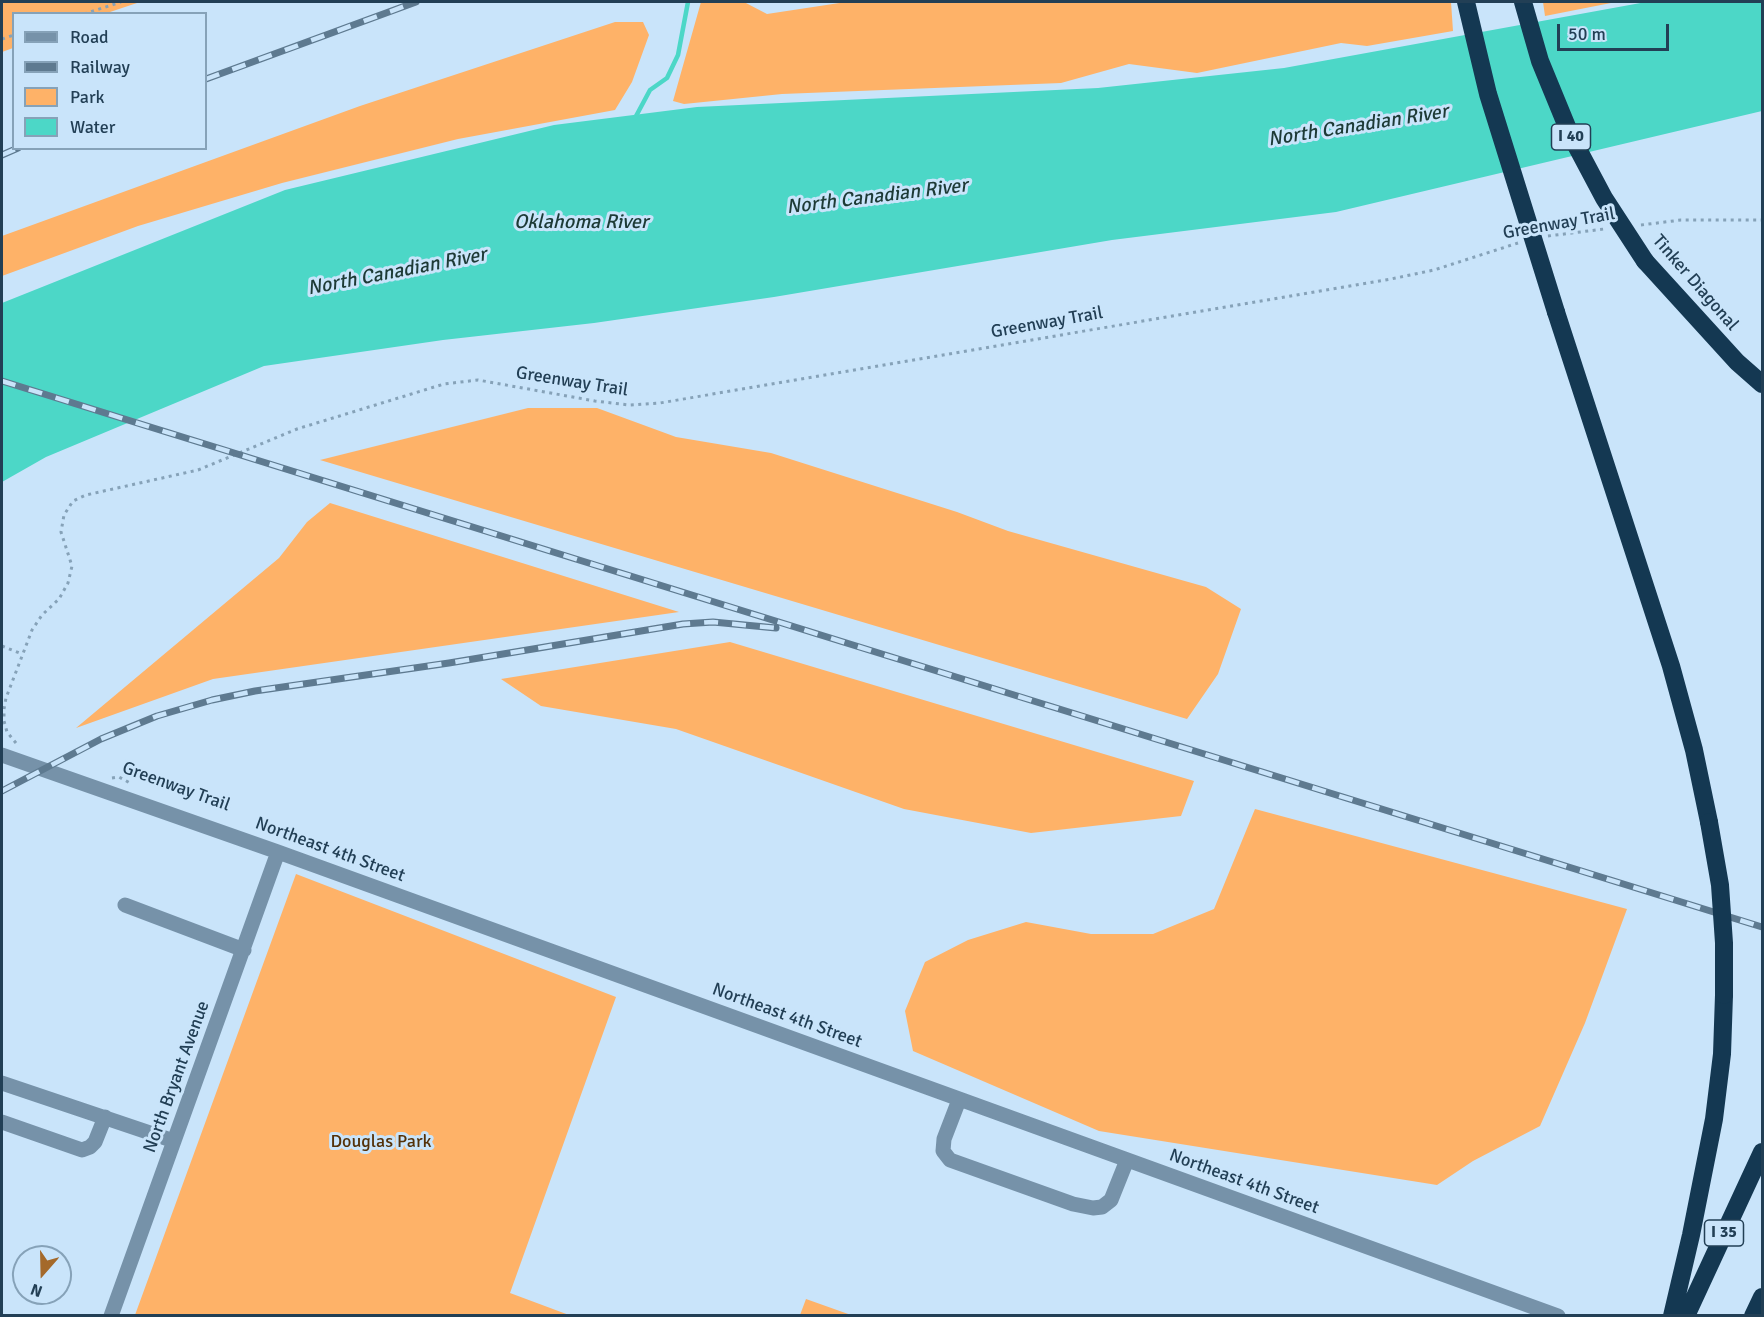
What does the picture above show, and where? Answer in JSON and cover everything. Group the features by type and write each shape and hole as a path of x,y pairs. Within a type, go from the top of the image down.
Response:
{"highway":[{"path":"1466,2 1488,94 1671,666 1694,750 1720,885 1724,943 1722,1054 1714,1119 1692,1235 1672,1316"},
{"name":"Tinker Diagonal","path":"1523,2 1540,61 1570,134 1604,198 1645,261 1737,362 1762,384"},
{"name":"I 35","path":"1686,1316 1762,1152"},
{"path":"1753,1316 1762,1297"}],"street":[{"name":"Northeast 4th Street","path":"2,755 279,852 1558,1316"},
{"name":"North Bryant Avenue","path":"111,1316 279,852"},
{"path":"125,905 244,950"},
{"path":"2,1083 174,1141"},
{"path":"959,1100 944,1139 943,1151 950,1160 1072,1204 1093,1208 1102,1207 1111,1200 1127,1160"},
{"path":"2,1122 82,1150 95,1142 105,1118"}],"path":[{"path":"90,12 121,2"},
{"name":"Greenway Trail","path":"1635,225 1682,220 1762,220"},
{"name":"Greenway Trail","path":"1544,237 1611,228"},
{"name":"Greenway Trail","path":"18,745 7,732 3,709 32,630 42,615 59,599 68,583 72,566 61,532 64,515 73,501 86,495 198,470 297,429 444,384 478,380 595,401 629,405 660,403 1391,279 1434,270 1525,241"},
{"path":"2,646 22,654"},
{"name":"Greenway Trail","path":"104,777 119,777 136,789"}],"green space":[{"path":"2,2 140,2 110,12 12,12 12,48 2,52"},
{"path":"701,2 744,2 767,14 846,2 1451,2 1453,31 1367,46 1341,43 1197,73 1129,64 1061,83 782,94 684,104 673,101"},
{"path":"1543,2 1616,2 1545,16"},
{"path":"615,22 643,22 649,35 632,82 615,110 458,139 282,183 138,226 2,276 2,236 360,106"},
{"path":"528,408 597,408 676,437 771,453 957,512 1008,531 1206,587 1241,609 1218,674 1187,719 320,460"},
{"path":"330,503 679,612 213,679 76,728 279,558 307,522"},
{"path":"730,642 1194,781 1181,816 1031,833 904,809 676,729 541,706 501,679"},
{"path":"1255,809 1627,909 1585,1023 1540,1126 1473,1161 1437,1185 1099,1131 913,1051 905,1011 925,962 968,940 1026,922 1091,934 1153,934 1214,909"},
{"name":"Douglas Park","path":"296,874 616,997 510,1293 569,1315 135,1315"},
{"path":"806,1299 851,1315 800,1315"}],"water":[{"name":"Oklahoma River","path":"1646,2 1762,2 1762,111 1336,212 1112,240 774,297 594,323 443,340 264,366 46,457 2,482 2,303 285,190 554,125 697,107 1098,88 1284,68"}],"waterway":[{"path":"635,118 650,90 667,78 678,55 688,2"}],"railway":[{"path":"207,79 416,2"},
{"path":"2,155 13,150"},
{"path":"2,381 1762,927"},
{"path":"2,791 101,739 157,716 212,700 255,691 449,663 683,624 713,622 776,628"}],"water label":[{"name":"North Canadian River","path":"1358,126"},
{"name":"North Canadian River","path":"877,197"},
{"name":"North Canadian River","path":"397,272"}]}
